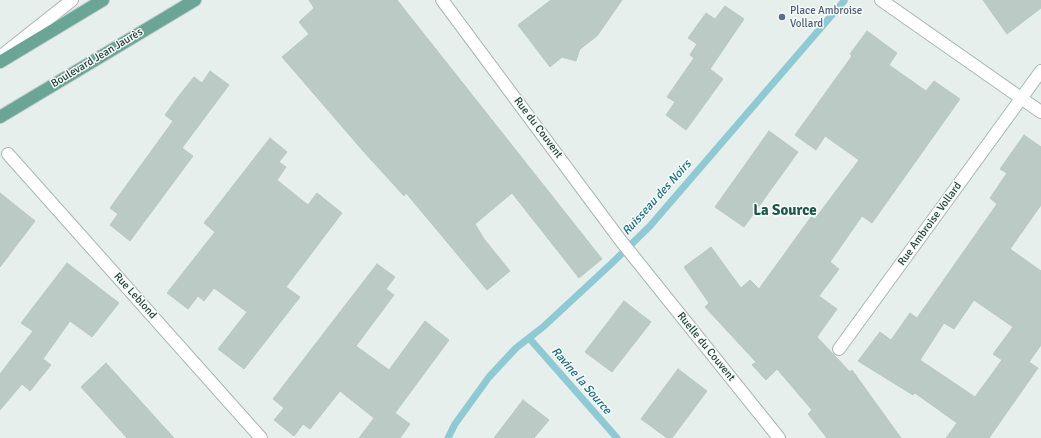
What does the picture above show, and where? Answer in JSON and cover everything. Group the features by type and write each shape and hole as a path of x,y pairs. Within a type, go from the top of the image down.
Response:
{"main road":[{"path":"0,62 103,0"},
{"name":"Boulevard Jean Jaurès","path":"0,117 195,0"}],"street":[{"path":"0,57 72,0"},
{"name":"Rue du Couvent","path":"442,0 633,256"},
{"path":"881,0 1041,112"},
{"name":"Rue Ambroise Vollard","path":"839,349 1041,71"},
{"name":"Rue Leblond","path":"8,154 261,438"},
{"name":"Ruelle du Couvent","path":"633,256 779,438"}],"building":[{"path":"309,0 397,0 602,259 579,278 512,193 475,224 484,239 510,271 487,290 406,193 404,196 282,57 309,34 299,22 314,8"},
{"path":"551,0 622,0 597,36 580,49 576,61 562,57 550,67 518,25"},
{"path":"983,0 1041,0 1041,8 1007,34"},
{"path":"725,6 744,19 710,69 723,79 686,130 666,115 675,102 667,97 694,58 690,55 697,44 688,38 706,13 715,19"},
{"path":"867,31 897,53 889,65 926,91 934,81 960,99 872,223 862,216 830,262 839,269 819,296 837,309 817,337 850,372 852,370 901,438 827,438 808,414 812,410 777,369 766,380 752,365 756,362 705,307 709,303 684,267 711,247 741,288 750,280 759,289 811,217 815,219 859,160 825,136 816,150 795,135 852,56 850,54"},
{"path":"210,71 229,85 182,148 193,156 130,241 110,225 118,214 110,208 173,121 165,115 178,97 194,77 202,83"},
{"path":"769,131 798,152 744,227 715,207"},
{"path":"1024,135 1041,147 1041,205 1010,249 1041,271 1041,345 1029,362 1038,368 989,438 946,438 957,423 915,393 913,395 858,361 880,332 891,340 910,313 917,318 997,204 990,198 1007,173 1000,169","holes":["974,300 1013,327 993,354 1002,360 975,397 920,360 944,323 954,329"]},
{"path":"270,138 287,152 279,162 286,167 277,180 308,205 317,193 342,213 286,287 300,297 244,369 218,349 247,312 214,288 204,301 198,296 188,309 167,293 215,232 204,223"},
{"path":"0,193 35,221 0,267"},
{"path":"67,263 119,303 92,337 70,321 43,359 51,365 30,391 22,384 0,410 0,374 33,331 21,323"},
{"path":"377,264 395,277 386,289 394,295 356,346 389,370 425,321 449,340 395,413 410,424 400,438 359,438 374,418 340,391 310,429 303,424 294,436 274,420 284,408 273,399"},
{"path":"624,301 651,322 612,372 585,352"},
{"path":"106,363 174,438 127,438 81,387"},
{"path":"678,369 707,391 672,438 667,438 641,419"},
{"path":"523,400 549,420 534,438 494,438"}],"waterway":[{"name":"Ruisseau des Noirs","path":"448,438 455,424 489,377 516,348 543,327 650,226 844,1"},
{"name":"Ravine la Source","path":"529,338 617,438"}],"place":[{"name":"Place Ambroise Vollard","path":"782,17"}],"district":[{"name":"La Source","path":"785,211"}]}
